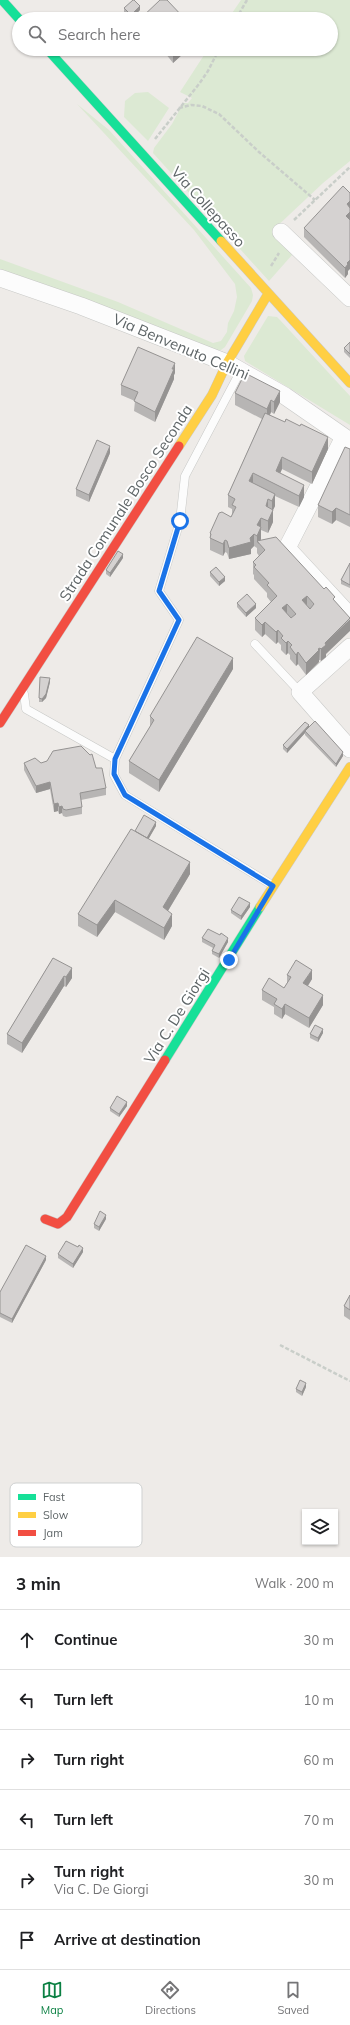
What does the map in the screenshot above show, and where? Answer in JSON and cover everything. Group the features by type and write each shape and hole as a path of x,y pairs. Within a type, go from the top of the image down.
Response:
{"street":[{"path":"2,0 13,12"},
{"name":"Via Collepasso","path":"52,56 350,383"},
{"path":"281,232 348,291"},
{"name":"Via Benvenuto Cellini","path":"0,278 81,306 234,366 285,396 347,439"},
{"name":"Strada Comunale Bosco Seconda","path":"0,723 212,394 234,366 268,294"},
{"path":"347,439 287,548 350,616"},
{"path":"350,647 300,692 350,749"},
{"name":"Via C. De Giorgi","path":"45,1219 58,1224 67,1217 273,886 350,767"}],"lane":[{"path":"234,366 185,476 180,521 159,591 179,620 115,759 114,774 125,795 273,886"},
{"path":"255,644 300,692"},
{"path":"23,687 26,709 115,759"}],"path":[{"path":"240,12 247,0"},
{"path":"144,156 208,71 216,56"},
{"path":"179,108 191,105 202,106 219,114 289,180 315,200"},
{"path":"268,294 266,276 281,249 281,232 350,167"},
{"path":"280,1344 350,1381"}],"green space":[{"path":"241,0 350,0 350,161 323,183 272,231 292,255 269,281 153,153 154,148 172,124 183,103 188,103 192,98 180,92 203,56 338,56 338,12 233,12"},
{"path":"148,92 169,108 148,141 124,117 125,101 135,93"},
{"path":"77,104 109,130 251,288 253,295 252,301 225,347 221,350 215,350 0,271 0,259 118,302 213,343 221,341 227,332 228,323 234,311 237,297 235,284 194,230"},
{"path":"268,316 277,317 350,396 350,425 245,361 244,356"}],"building":[{"path":"133,0 140,6 134,12 128,12 124,8"},
{"path":"160,0 167,0 178,12 147,12"},
{"path":"343,186 350,193 350,201 347,204 350,208 350,212 346,216 350,220 350,260 345,268 304,228"},
{"path":"350,342 350,354 344,348"},
{"path":"138,347 175,363 172,369 174,369 155,412 134,401 138,392 121,385"},
{"path":"245,373 280,391 274,402 271,400 267,409 235,393"},
{"path":"265,413 285,422 286,419 300,426 301,424 328,437 312,472 282,457 276,471 304,485 299,496 253,473 249,481 275,494 272,501 268,499 266,506 273,510 268,521 261,518 257,525 261,527 257,536 254,534 250,538 251,542 229,548 227,541 225,540 223,544 210,538 210,533 219,513 222,512 231,517 236,507 232,505 235,499 228,495"},
{"path":"97,440 110,446 89,495 76,489"},
{"path":"345,447 350,449 350,515 336,508 332,512 318,505"},
{"path":"276,537 324,589 326,587 335,597 333,599 350,618 325,643 326,645 321,649 318,649 319,650 306,663 298,652 296,655 290,647 292,645 288,641 286,643 281,638 283,636 278,630 276,632 265,622 262,625 255,618 277,596 267,585 269,583 254,567 256,565 253,562 265,550 257,541","holes":["307,596 314,604 310,609 302,600","287,604 296,614 291,618 282,608"]},
{"path":"118,551 123,554 110,573 106,570"},
{"path":"350,563 350,585 341,580"},
{"path":"216,567 225,577 219,582 210,572"},
{"path":"247,594 256,604 246,613 237,603"},
{"path":"197,637 233,658 159,780 129,761 154,720 150,716"},
{"path":"40,677 50,678 46,694 42,699 39,698"},
{"path":"315,721 343,752 336,764 305,731"},
{"path":"305,722 309,725 287,749 283,745"},
{"path":"81,746 90,755 92,754 96,768 102,768 106,788 80,793 82,807 66,810 63,809 62,806 59,807 58,803 54,804 50,782 36,786 24,763 35,758 41,763 47,761 53,751"},
{"path":"144,815 156,822 147,838 135,831"},
{"path":"131,829 190,862 163,907 172,914 164,928 115,900 97,925 78,914"},
{"path":"239,897 250,903 241,916 231,910"},
{"path":"208,929 220,935 221,933 228,938 219,954 212,951 215,945 202,938"},
{"path":"53,958 72,968 66,977 64,976 22,1043 7,1034"},
{"path":"296,960 312,970 303,983 323,995 309,1018 285,1004 282,1009 274,1004 277,999 262,990 269,978 284,988 291,977 287,975"},
{"path":"315,1025 323,1029 318,1038 310,1034"},
{"path":"117,1096 127,1102 119,1114 110,1108"},
{"path":"100,1211 106,1215 99,1227 94,1224"},
{"path":"66,1241 78,1247 79,1245 83,1248 73,1264 58,1254"},
{"path":"26,1245 46,1256 12,1319 0,1313 0,1292"},
{"path":"350,1295 350,1310 344,1306"},
{"path":"300,1380 306,1383 302,1392 296,1389"}],"traffic: fast":[{"path":"2,0 13,12"},
{"path":"53,56 221,241"},
{"path":"165,1060 260,907"}],"traffic: slow":[{"path":"221,241 350,383"},
{"path":"179,446 212,395 227,363 268,294"},
{"path":"260,907 350,767"}],"traffic: jam":[{"path":"0,723 179,446"},
{"path":"45,1219 58,1224 67,1217 165,1060"}],"route":[{"path":"180,521 159,591 179,620 115,759 114,774 125,795 147,810 273,886 229,960"}]}
